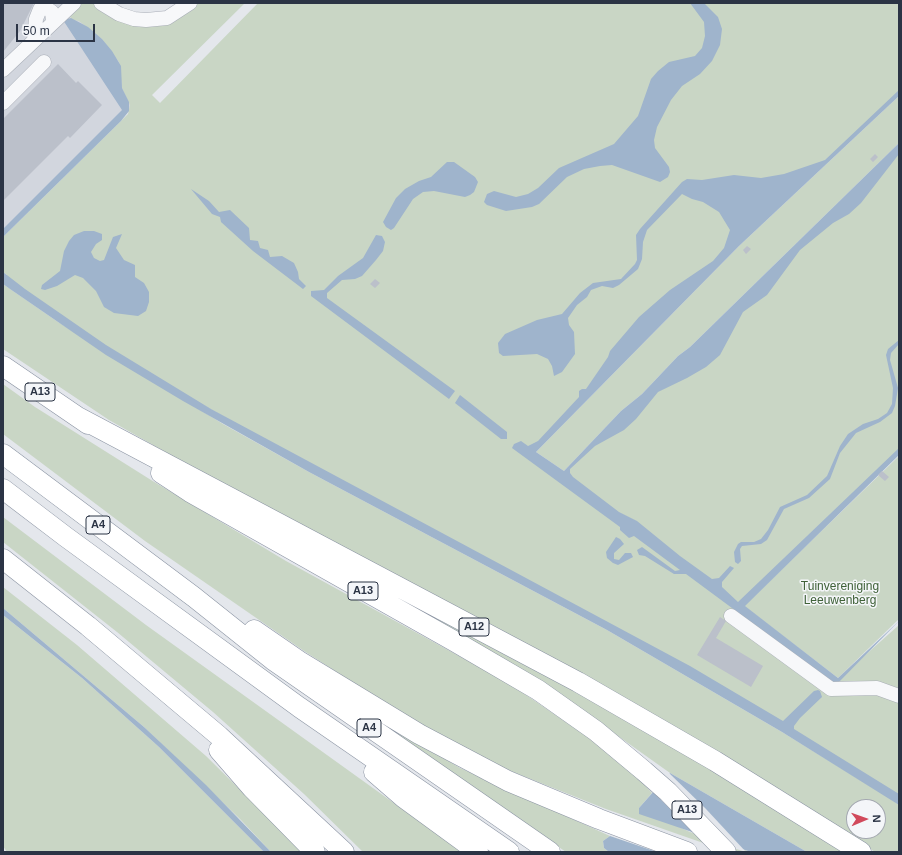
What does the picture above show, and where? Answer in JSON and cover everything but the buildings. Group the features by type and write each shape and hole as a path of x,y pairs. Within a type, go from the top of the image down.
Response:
{"highway":[{"name":"A13","path":"3,366 190,492 538,690 596,731 644,771 668,792 726,852"},
{"name":"A12","path":"78,417 578,682 715,761 861,852"},
{"name":"A4","path":"3,454 194,597 273,660 550,852"},
{"name":"A4","path":"3,489 66,537 299,707 509,852"},
{"path":"3,559 164,689 262,774 344,852"},
{"path":"194,597 247,626 419,734 508,781 599,819 687,852"},
{"path":"164,689 252,788 315,852"},
{"name":"A4","path":"299,707 404,798 478,852"}],"street":[{"path":"3,70 74,3"},
{"path":"101,3 119,14 134,19 146,20 167,18 190,3"},
{"path":"3,103 44,62"},
{"path":"731,616 831,689 877,688 899,696"}],"shaded area":[{"path":"3,3 85,3 150,92 3,230"}],"green space":[{"path":"77,3 95,3 116,16 187,12 199,3 245,3 152,95 160,103 258,3 899,3 899,93 729,253 531,454 561,475 899,147 899,451 738,608 835,682 899,625 899,800 683,669 118,358 3,279 7,275 3,272 3,237 128,114 130,105 122,88 119,62 102,39 79,21 71,18 68,12"},
{"path":"899,96 899,143 690,347 678,356 642,394 621,411 564,471 536,452 739,246"},
{"path":"3,284 58,322 223,424 309,472 607,630 782,732 891,799 899,805 899,852 875,852 855,839 886,839 886,799 846,799 846,833 819,815 243,496 109,420 3,349"},
{"path":"3,384 35,407 151,480 286,561 510,684 601,746 638,778 652,793 639,808 690,832 751,852 729,852 606,809 503,768 405,716 304,651 145,541 3,434"},
{"name":"Tuinvereniging Leeuwenberg","path":"899,456 899,619 838,678 744,606"},
{"path":"3,517 146,625 462,852 363,852 304,794 213,712 117,632 3,542"},
{"path":"3,587 77,645 206,756 303,852 271,852 240,819 144,727 3,608"},
{"path":"418,607 667,741 845,852 807,852 670,773 552,689 414,608"},
{"path":"3,615 82,678 159,747 264,852 7,852 3,846"},
{"path":"355,705 460,768 610,836 603,841 604,848 609,852 566,852 354,707"}],"water":[{"path":"690,3 704,3 718,17 722,29 720,45 712,61 700,74 682,86 671,100 657,127 654,140 655,148 669,167 670,172 668,177 660,182 612,165 600,166 584,169 567,177 539,204 532,207 506,211 487,205 484,202 487,194 494,191 516,197 528,194 538,188 559,168 614,144 638,116 651,79 658,71 669,62 695,56 702,48 705,36 704,22"},
{"path":"71,18 88,27 102,39 112,51 121,66 122,88 129,102 129,111 121,121 3,237 3,229 122,110 63,20"},
{"path":"899,90 899,96 739,246 536,452 564,471 621,411 642,394 678,356 690,347 899,143 899,154 861,203 849,214 833,223 800,250 767,295 743,312 720,355 706,367 658,392 636,419 624,430 595,446 570,469 570,473 573,477 619,512 637,521 680,556 712,579 719,578 730,566 734,568 722,582 722,587 738,602 899,448 899,455 745,606 838,678 899,621 836,685 686,574 674,574 645,556 639,555 637,550 642,547 675,571 680,570 634,536 629,538 620,530 620,527 512,448 514,444 521,441 528,446 538,441 579,397 579,391 586,389 608,357 610,351 639,317 670,290 713,261 724,248 730,230 719,212 703,202 682,194 647,230 643,242 642,259 638,269 619,285 613,288 602,286 591,290 587,297 577,305 568,318 569,325 574,332 575,354 562,372 554,376 552,366 548,359 537,354 503,356 499,353 498,343 505,334 537,320 562,314 580,293 593,283 621,279 637,260 636,235 682,182 687,179 702,180 734,175 761,178 784,174 825,160"},
{"path":"447,162 454,162 475,177 478,182 474,192 465,197 434,191 423,192 413,199 394,228 391,230 386,227 383,222 396,198 405,189 419,181 431,177"},
{"path":"191,189 209,201 219,212 230,210 249,228 250,240 258,241 260,248 268,250 270,257 282,256 294,263 299,279 306,286 303,289 253,251 221,222 220,217 212,214"},
{"path":"84,231 94,231 102,234 102,240 96,244 91,252 94,258 100,261 104,260 113,237 122,234 116,248 124,260 135,265 135,277 144,283 149,292 149,302 146,311 138,316 114,313 104,307 96,291 83,278 75,275 57,286 45,290 41,289 42,285 60,271 64,251 69,241 74,235"},
{"path":"376,235 382,236 385,242 383,251 376,260 362,276 355,279 342,280 327,293 327,298 455,391 449,399 311,296 311,291 324,290 338,276 363,258"},
{"path":"3,272 106,345 211,409 690,666 783,721 814,691 820,691 822,697 800,718 794,726 794,729 899,794 899,805 782,732 607,630 309,472 183,401 106,355 3,284"},
{"path":"899,340 899,344 891,353 890,360 898,388 895,406 892,413 880,422 856,433 840,453 830,479 809,498 784,509 767,540 761,544 742,546 740,549 741,561 738,564 735,562 734,552 738,544 741,542 754,542 761,539 768,530 780,507 807,495 827,476 840,446 848,434 863,424 878,419 887,413 892,404 893,388 886,355 888,349"},
{"path":"460,395 507,432 507,439 501,439 455,403"},
{"path":"616,537 624,544 614,553 614,559 619,560 625,553 631,553 633,557 618,565 607,558 606,552"},
{"path":"3,608 144,727 206,785 271,852 264,852 159,747 82,678 3,615"},
{"path":"670,773 807,852 751,852 639,814 639,808"},
{"path":"610,836 657,852 609,852 604,848 603,841"}],"pier":[{"path":"668,772 706,809 746,852 700,838 652,791"}]}
